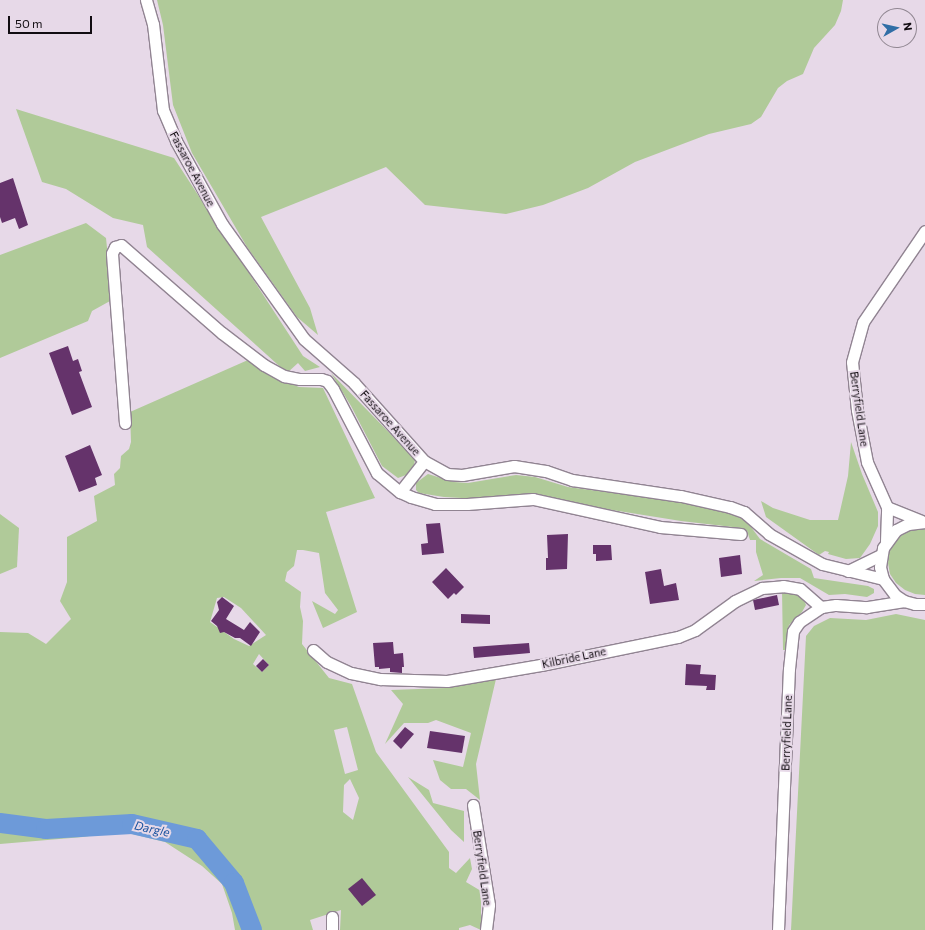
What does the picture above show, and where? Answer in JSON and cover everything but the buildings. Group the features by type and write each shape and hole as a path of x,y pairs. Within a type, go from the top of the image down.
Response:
{"street":[{"name":"Fassaroe Avenue","path":"146,0 153,24 163,110 176,141 222,224 304,339 354,383 424,461 448,474 462,475 514,466 546,471 572,480 681,496 730,507 744,512 769,534 822,564 885,583"},
{"name":"Berryfield Lane","path":"886,541 887,507 867,462 857,410 852,362 863,322 925,231"},
{"path":"125,423 112,253 115,247 121,245 222,333 264,365 284,376 300,379 321,379 327,381 333,389 378,473 400,492 435,504 467,504 533,499 660,527 741,534"},
{"path":"400,492 424,461"},
{"path":"887,507 923,522"},
{"path":"904,601 885,583 880,567 881,555 886,541 896,530 908,524 923,522"},
{"path":"848,571 881,555"},
{"path":"878,605 885,583"},
{"name":"Kilbride Lane","path":"313,650 327,662 351,673 380,679 447,681 541,665 678,637 695,630 735,600 762,588 783,586 800,589 821,607"},
{"path":"821,607 836,605 867,607 904,601 915,604 925,604"},
{"name":"Berryfield Lane","path":"778,930 789,669 793,631 800,622 821,607"},
{"name":"Berryfield Lane","path":"473,805 489,905 486,930"},
{"path":"332,917 332,930"}],"green space":[{"path":"157,0 843,0 841,11 835,25 814,48 803,74 787,81 778,88 761,117 751,124 709,134 635,162 588,188 543,205 506,214 425,205 386,167 261,217 310,308 318,335 297,317 247,247 192,153 173,105 163,25"},
{"path":"16,109 174,158 303,356 320,367 305,371 298,363 287,373 147,247 143,225 113,218 66,189 42,182"},
{"path":"86,223 106,238 112,296 110,301 92,311 88,321 0,358 0,255"},
{"path":"248,360 284,381 299,387 323,388 375,498 326,512 357,612 323,628 312,601 335,614 338,610 325,593 319,553 297,550 294,566 287,572 285,581 301,592 300,607 303,621 302,644 329,678 352,684 376,752 449,852 449,868 456,873 470,858 472,869 466,882 481,891 481,930 470,925 459,928 459,930 340,930 341,910 310,920 313,930 235,930 232,913 222,884 202,866 165,842 120,831 83,837 0,844 0,632 28,633 46,644 71,619 60,601 67,582 67,537 97,521 94,496 115,485 114,474 120,468 121,456 129,449 131,442 130,412","holes":["224,597 241,608 266,635 249,646 234,639 210,622 217,598","259,654 269,665 262,672 253,664","347,727 358,770 345,774 334,730","350,779 359,798 353,820 343,812 344,785"]},
{"path":"331,373 415,460 414,465 406,475 398,478 382,466 351,406"},
{"path":"851,442 862,474 878,512 878,526 870,544 860,558 846,559 828,554 829,552 825,551 819,555 766,517 761,501 773,508 810,520 838,520 848,476"},
{"path":"428,474 454,482 468,483 516,475 535,477 568,487 673,501 727,512 743,519 760,539 811,569 814,578 868,586 874,589 874,593 867,597 845,594 829,595 800,578 781,578 754,581 763,575 756,552 756,540 750,540 747,531 741,528 681,521 581,505 444,497 419,493 416,490 416,483"},
{"path":"0,514 19,528 17,567 0,574"},
{"path":"922,528 925,529 925,595 915,594 905,590 896,583 890,574 888,563 889,552 894,543 902,535 911,530"},
{"path":"782,591 794,592 803,598 806,605 802,612 789,625 785,650 783,650"},
{"path":"896,614 925,620 925,930 791,930 806,636 814,626 830,618 866,620"},
{"path":"496,679 476,764 480,800 466,789 451,789 440,780 433,760 463,767 471,733 436,720 428,723 404,723 385,744 403,704 391,690 446,688"},
{"path":"408,777 429,790 433,803 464,811 464,842 451,830"}],"waterway":[{"name":"Dargle","path":"0,823 46,829 132,824 197,839 234,883 252,930"}]}
